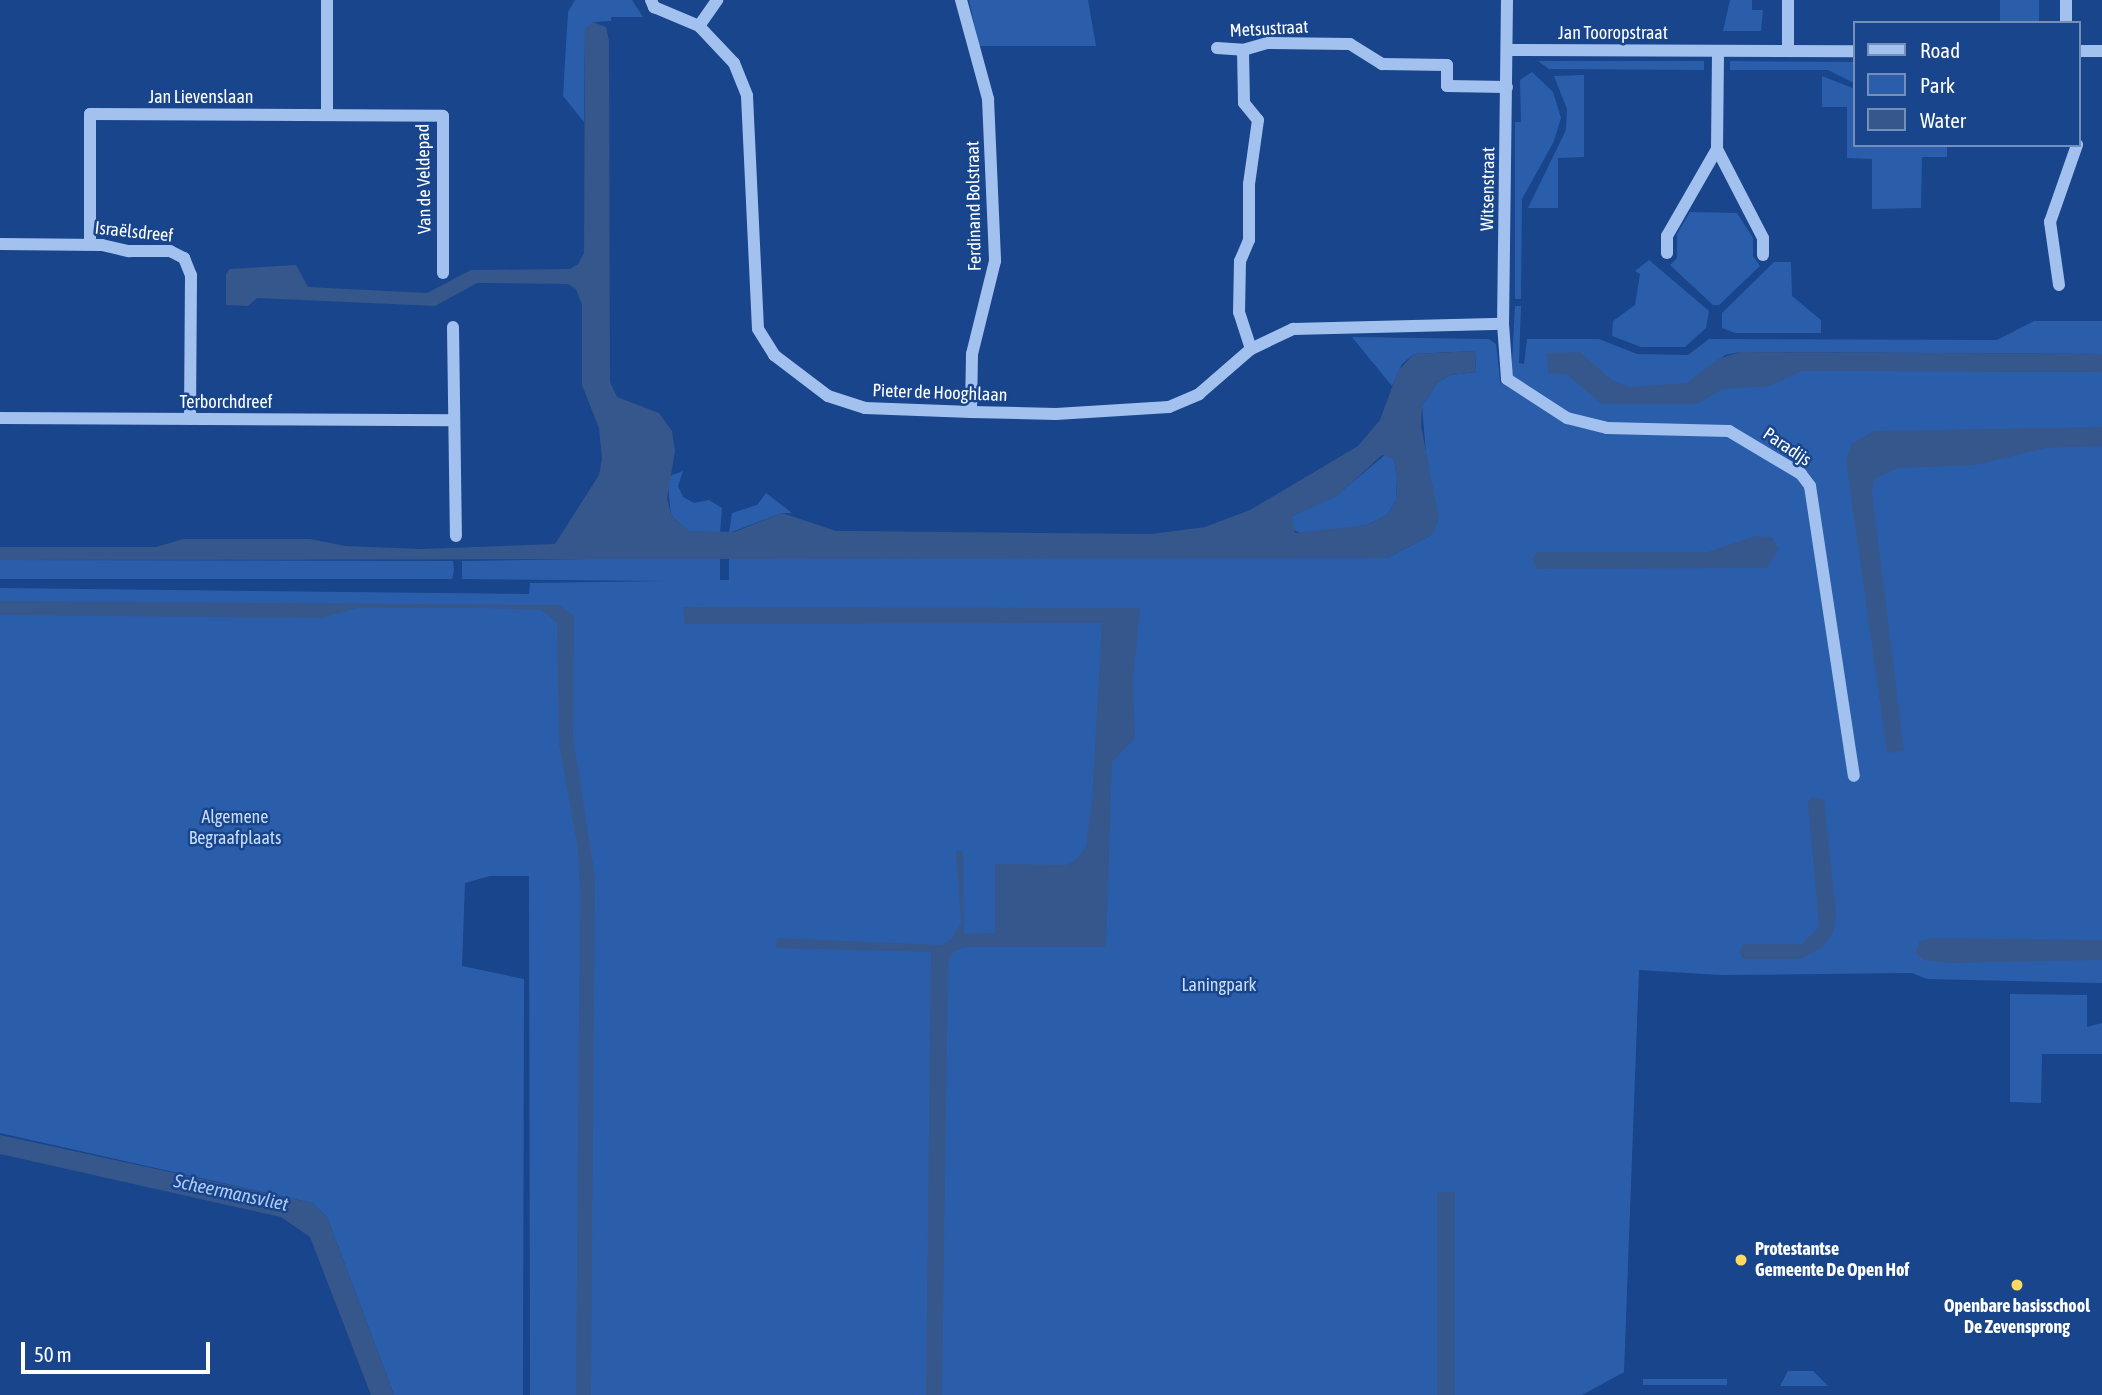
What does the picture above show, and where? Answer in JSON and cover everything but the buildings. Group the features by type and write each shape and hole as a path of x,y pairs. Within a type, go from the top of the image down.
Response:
{"street":[{"path":"327,0 327,115"},
{"name":"Pieter de Hooghlaan","path":"651,0 654,8 699,26 734,63 747,96 758,329 774,355 828,396 865,408 971,412 1056,414 1169,407 1199,394 1251,349 1293,329 1503,324"},
{"path":"699,26 717,0"},
{"name":"Ferdinand Bolstraat","path":"961,0 988,99 995,261 972,354 971,412"},
{"name":"Witsenstraat","path":"1507,0 1503,324 1507,379"},
{"path":"1788,0 1788,51"},
{"path":"2066,0 2066,21"},
{"name":"Metsustraat","path":"1217,48 1243,50 1268,43 1350,44 1382,64 1447,65 1447,86 1507,87"},
{"path":"1243,50 1244,103 1258,120 1258,144 1249,184 1249,240 1240,261 1239,312 1251,349"},
{"name":"Jan Tooropstraat","path":"1507,50 1854,51"},
{"path":"1718,51 1717,149 1763,237 1763,256"},
{"path":"2081,51 2102,51"},
{"name":"Jan Lievenslaan","path":"90,244 90,114 327,115"},
{"name":"Van de Veldepad","path":"327,115 443,116 443,273"},
{"path":"2059,285 2050,222 2076,147"},
{"path":"1667,253 1667,236 1717,149"},
{"name":"Israëlsdreef","path":"0,244 90,244 170,251 186,260 191,275 190,419"},
{"path":"453,327 456,536"},
{"name":"Paradijs","path":"1507,379 1567,418 1607,429 1729,431 1801,474 1810,486 1854,776"},
{"name":"Terborchdreef","path":"0,418 453,420"}],"green space":[{"path":"575,0 632,0 643,17 611,17 611,21 593,22 585,30 584,122 563,96 568,12"},
{"path":"969,0 1088,0 1096,46 979,46"},
{"path":"1730,0 1752,0 1752,10 1763,10 1761,31 1723,31"},
{"path":"2000,0 2039,0 2039,21 2000,21"},
{"path":"1538,61 1704,61 1704,70 1549,69"},
{"path":"1730,61 1854,62 1854,83 1828,70 1730,70"},
{"path":"1532,72 1553,92 1561,118 1554,141 1522,199 1521,299 1515,299 1515,122 1521,122 1520,80"},
{"path":"1584,75 1584,157 1558,158 1558,208 1528,208 1566,130 1567,109 1554,76"},
{"path":"1822,76 1854,89 1854,147 1947,147 1947,157 1922,157 1921,208 1872,209 1872,159 1847,158 1847,107 1822,107"},
{"path":"1690,212 1737,213 1753,238 1753,256 1760,266 1719,305 1713,305 1670,265 1677,258 1677,234"},
{"path":"1649,260 1709,311 1706,328 1685,347 1641,347 1612,336 1613,321 1635,305 1640,274 1635,271"},
{"path":"1774,262 1791,262 1792,296 1821,320 1821,333 1735,333 1722,328 1722,313"},
{"name":"Laningpark","path":"1515,306 1521,306 1519,363 1524,364 1527,339 1599,339 1637,354 1688,355 1709,339 1997,340 2034,321 2102,321 2102,354 1740,352 1725,355 1706,369 2102,372 2102,983 1927,979 1912,973 1721,975 1639,970 1624,1372 1582,1395 530,1395 529,876 490,876 465,883 462,966 524,979 523,1395 394,1395 327,1217 312,1203 0,1133 0,588 529,594 530,583 664,581 462,579 462,561 720,557 720,580 729,580 729,557 1387,558 1433,534 1422,406 1438,382 1451,375 1476,372 1475,351 1414,354 1402,364 1392,386 1352,337 1489,339 1496,344 1501,388 1501,363 1512,363"},
{"path":"1386,454 1394,459 1397,477 1396,501 1387,515 1367,525 1302,534 1292,529 1292,516 1336,496"},
{"path":"683,471 678,486 683,497 694,503 709,500 722,508 720,533 688,531 671,515 667,477"},
{"path":"766,493 792,513 782,513 729,533 732,513 757,505"},
{"path":"0,560 453,561 454,570 452,579 0,579"},
{"path":"2010,994 2087,995 2087,1027 2102,1023 2102,1054 2042,1054 2041,1103 2010,1102"},
{"path":"1788,1371 1813,1371 1828,1386 1780,1386"},
{"path":"1643,1379 1727,1379 1727,1385 1643,1385"}],"water":[{"path":"593,22 606,27 609,41 610,382 617,397 659,413 672,431 675,451 667,498 671,515 688,531 734,532 782,513 836,531 1151,534 1205,527 1250,510 1358,446 1380,420 1398,371 1414,354 1475,351 1476,372 1451,375 1438,382 1422,406 1421,426 1439,518 1433,534 1387,558 0,560 0,547 156,547 183,539 310,539 345,546 422,549 555,544 599,475 602,459 599,428 582,385 582,305 576,289 568,284 477,283 435,306 257,298 248,306 226,305 226,274 230,269 296,265 308,287 427,293 471,270 570,269 578,264 584,253 585,29","holes":["1382,455 1394,459 1397,477 1396,501 1387,515 1367,525 1295,533 1292,516 1337,496"]},
{"path":"1580,352 1612,380 1629,387 1687,383 1718,359 1740,352 2102,354 2102,372 1802,371 1770,386 1723,389 1697,404 1602,404 1566,374 1548,373 1547,353"},
{"path":"2102,427 2102,446 2045,448 1976,465 1899,468 1875,478 1872,492 1904,751 1887,753 1846,460 1851,444 1874,431"},
{"path":"1755,536 1772,537 1779,549 1767,568 1538,569 1532,559 1537,552 1708,552"},
{"path":"0,601 560,605 574,616 573,737 595,877 591,1395 576,1395 580,894 578,849 559,745 557,623 541,610 478,608 358,608 322,618 0,615"},
{"path":"683,607 1140,608 1133,682 1135,738 1112,762 1106,947 965,947 953,952 948,963 942,1395 926,1395 931,952 776,948 777,938 941,945 951,940 961,922 956,851 963,851 964,934 995,933 995,864 1066,865 1078,858 1086,846 1092,799 1102,623 685,624"},
{"path":"1812,797 1824,800 1836,913 1833,933 1823,947 1801,959 1743,959 1739,951 1744,944 1802,944 1819,927 1808,802"},
{"path":"1930,938 2102,940 2102,960 1949,963 1924,960 1916,953 1919,942"},
{"name":"Scheermansvliet","path":"0,1135 312,1203 327,1217 394,1395 371,1395 310,1237 281,1217 0,1154"},
{"path":"1437,1192 1455,1192 1455,1395 1437,1395"}],"place":[{"name":"Protestantse Gemeente De Open Hof","path":"1741,1260"},
{"name":"Openbare basisschool De Zevensprong","path":"2017,1285"}],"park label":[{"name":"Algemene Begraafplaats","path":"235,828"}]}
